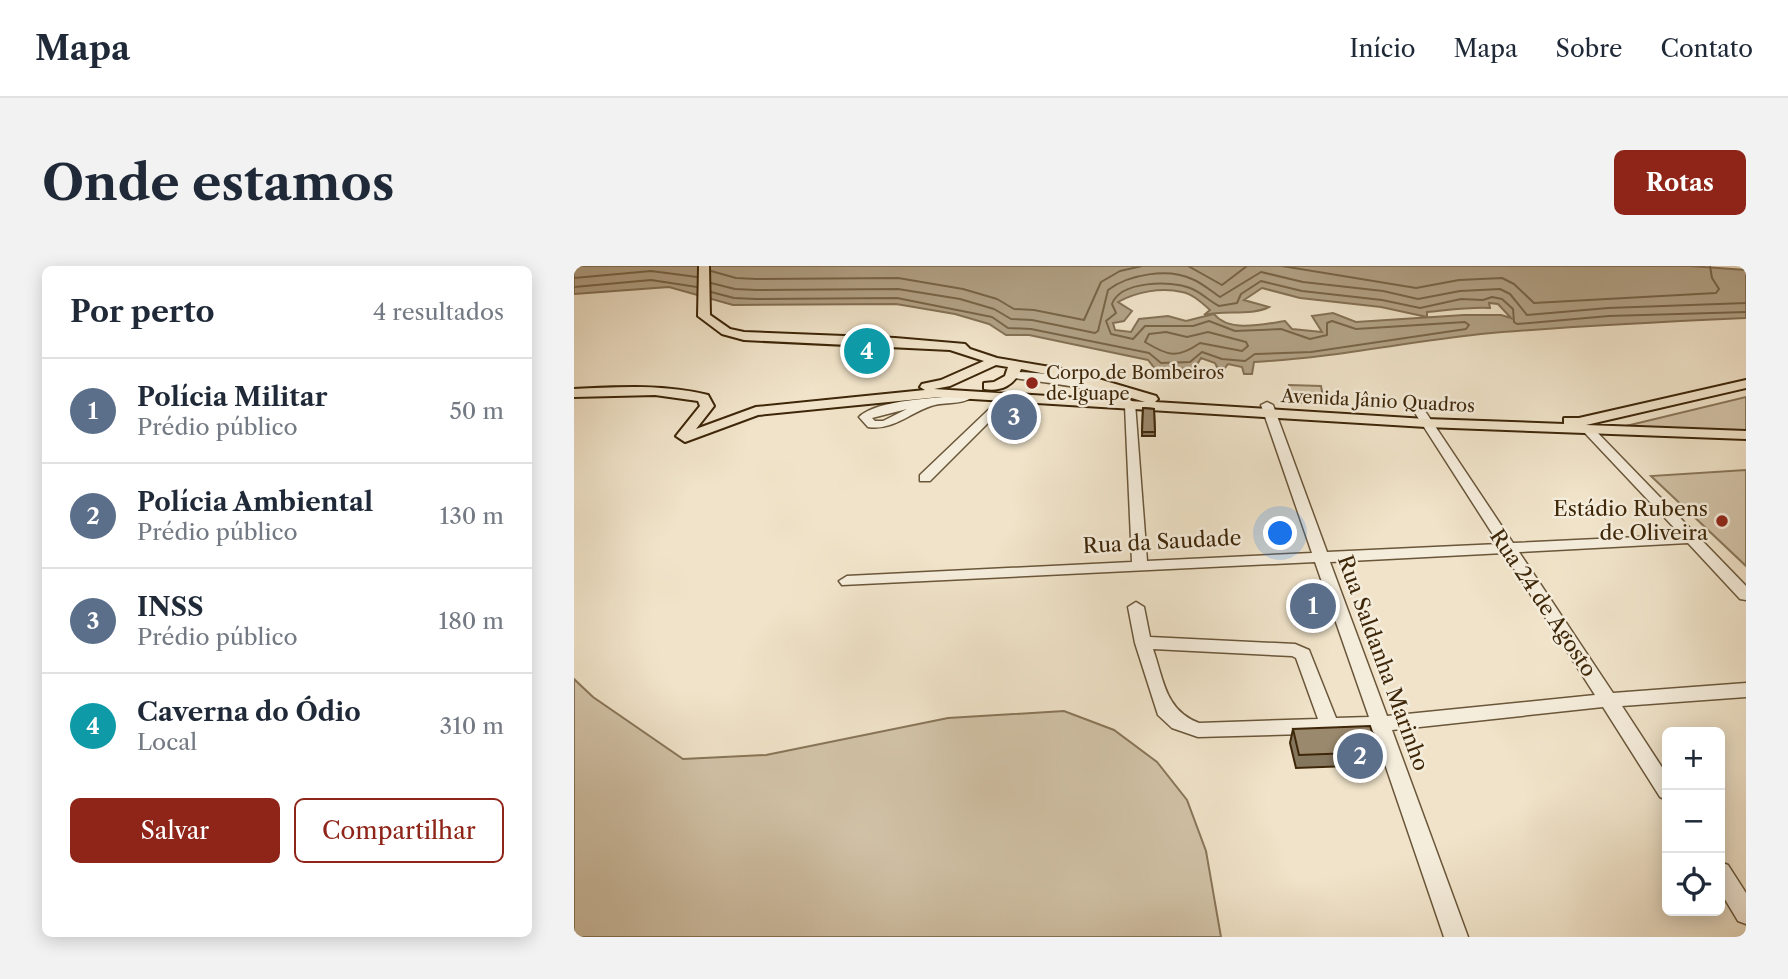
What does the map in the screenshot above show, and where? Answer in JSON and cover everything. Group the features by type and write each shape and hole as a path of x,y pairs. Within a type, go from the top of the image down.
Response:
{"main road":[{"path":"704,266 704,316 726,332 744,336 895,342 998,353 1044,364 1136,401"},
{"path":"895,342 947,351 979,367"},
{"path":"952,347 1012,369 1068,374"},
{"path":"965,386 979,367 995,361"},
{"path":"979,367 978,376 985,384 1008,393"},
{"path":"574,393 645,391 703,398 707,406 683,436 685,438 756,411 1006,382 1012,369"},
{"path":"1584,426 1746,384"},
{"path":"895,395 920,400 965,386 1008,393"},
{"path":"1584,426 1746,392"},
{"name":"Avenida Jânio Quadros","path":"1008,393 1111,404 1136,401 1746,435"}],"street":[{"path":"1012,369 1102,388"},
{"path":"925,478 1008,393"},
{"path":"1136,401 1140,564"},
{"name":"Rua Saldanha Marinho","path":"1268,410 1457,937"},
{"name":"Rua 24 de Agosto","path":"1424,418 1666,790"},
{"path":"1584,426 1746,595"},
{"name":"Rua da Saudade","path":"847,581 1140,564 1690,539"},
{"path":"1136,607 1143,643 1164,710 1179,723 1198,730 1380,724 1608,700 1746,690"},
{"path":"1143,643 1295,650 1303,654 1331,726"},
{"path":"1725,880 1746,913"}],"shaded area":[{"path":"1289,385 1321,386 1324,403 1290,402"},
{"path":"1746,397 1746,434 1652,431 1626,426"},
{"name":"Estádio Rubens de Oliveira","path":"1746,470 1746,566 1651,476"},
{"path":"574,679 593,697 683,759 766,755 948,718 1064,711 1114,730 1157,762 1187,800 1206,851 1221,937 574,937"}],"water":[{"path":"574,266 1690,266 1746,270 1746,318 1481,334 1254,362 1252,374 1244,374 1242,367 1228,364 1225,368 1217,367 1215,363 1201,358 1195,368 1156,370 1148,360 1029,335 1006,335 989,324 955,314 896,304 733,305 669,287 574,294","holes":["1262,288 1300,298 1381,307 1427,317 1427,312 1490,308 1489,303 1498,304 1511,318 1501,315 1464,315 1356,322 1333,313 1312,316 1322,332 1292,329 1285,321 1257,325 1228,324 1214,314 1186,321 1168,316 1139,319 1131,332 1115,330 1113,323 1124,321 1132,311 1118,302 1149,291 1166,290 1190,295 1210,310 1204,315 1220,313 1254,311 1269,307 1244,300"]}],"building":[{"path":"1143,408 1154,409 1155,432 1142,432"},
{"path":"1370,726 1379,752 1299,755 1293,729"}],"place":[{"name":"Caverna do Ódio","path":"867,351"},
{"name":"Corpo de Bombeiros de Iguape","path":"1032,383"},
{"name":"INSS","path":"1014,417"},
{"name":"Estádio Rubens de Oliveira","path":"1722,521"},
{"name":"Polícia Militar","path":"1313,606"},
{"name":"Polícia Ambiental","path":"1360,756"}]}
